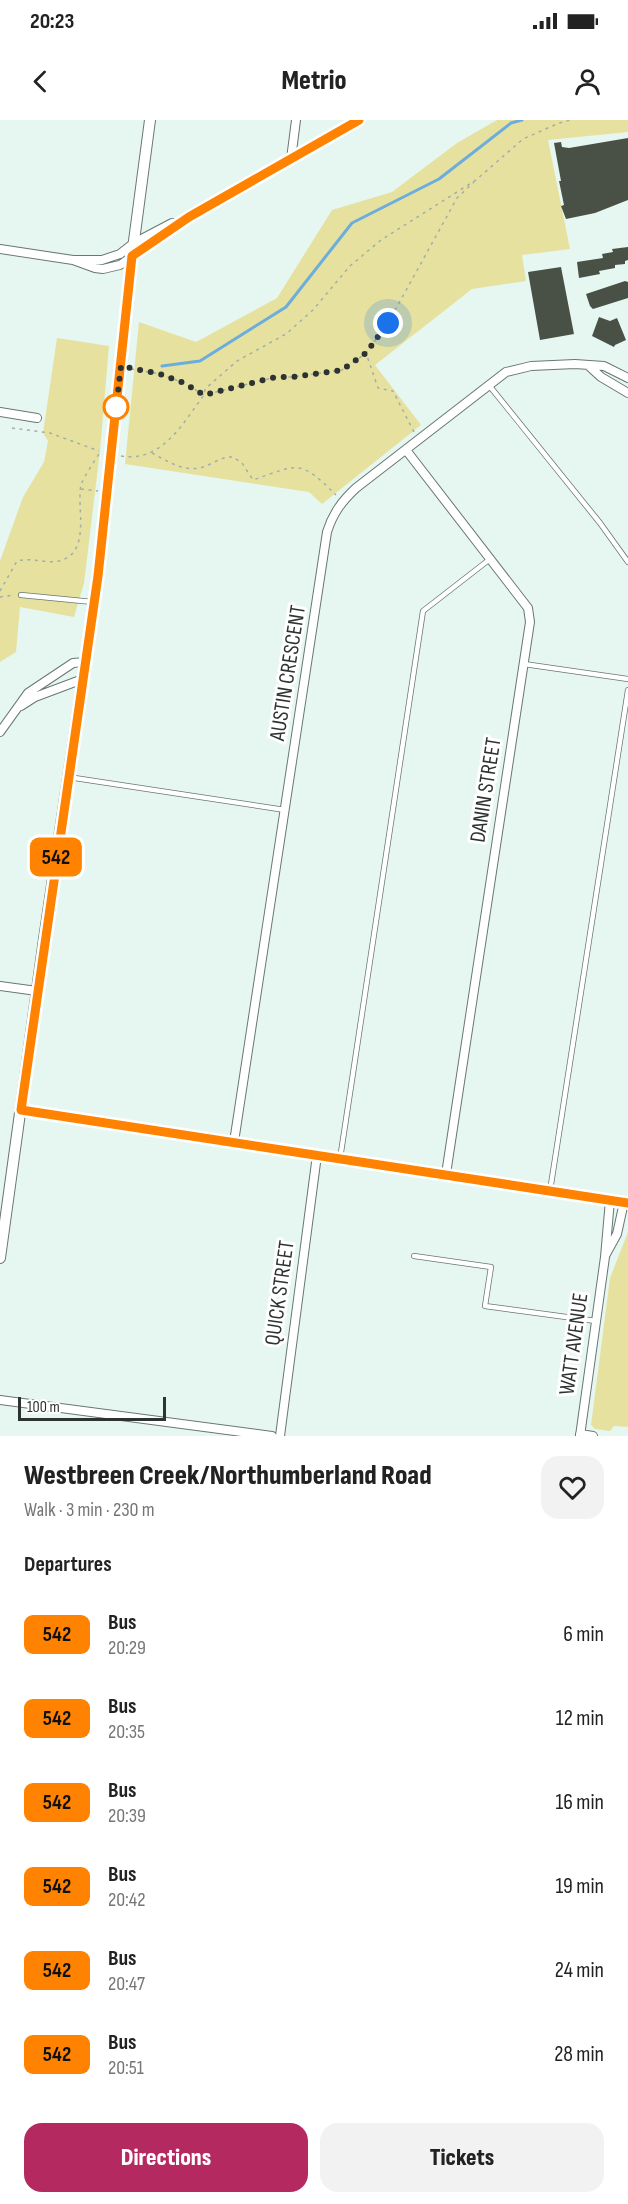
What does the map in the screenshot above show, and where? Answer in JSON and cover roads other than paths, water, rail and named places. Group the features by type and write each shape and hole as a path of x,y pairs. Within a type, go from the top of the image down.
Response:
{"street":[{"path":"0,1258 4,1202 21,1110 94,602 132,256 150,120"},
{"path":"291,159 296,120"},
{"path":"73,260 85,266 103,269 120,265 189,217 359,120"},
{"path":"0,249 73,260 102,260 164,227 189,217"},
{"name":"AUSTIN CRESCENT","path":"234,1142 327,532 334,513 342,501 369,477 506,372 560,364 604,366 628,378"},
{"path":"589,366 601,377 628,393"},
{"path":"0,412 37,418"},
{"name":"DANIN STREET","path":"406,450 528,608 530,622 446,1174"},
{"path":"0,732 23,698 73,663 85,662"},
{"path":"18,708 35,697 83,679"},
{"path":"0,986 37,991"},
{"path":"21,1110 626,1203"},
{"name":"QUICK STREET","path":"280,1436 317,1155"},
{"name":"WATT AVENUE","path":"580,1435 610,1200"},
{"name":"WATT AVENUE","path":"604,1257 616,1234 626,1203"},
{"path":"0,1400 269,1436"},
{"path":"580,1435 593,1436"}],"lane":[{"path":"488,384 628,562"},
{"path":"340,1159 423,611 490,559"},
{"path":"21,595 94,602"},
{"path":"524,664 628,679"},
{"path":"550,1191 628,690"},
{"path":"68,777 285,810"},
{"path":"414,1256 491,1267 485,1306 596,1321"}],"waterway":[{"path":"162,366 200,361 286,307 352,223 439,179 511,123 522,120"}]}
